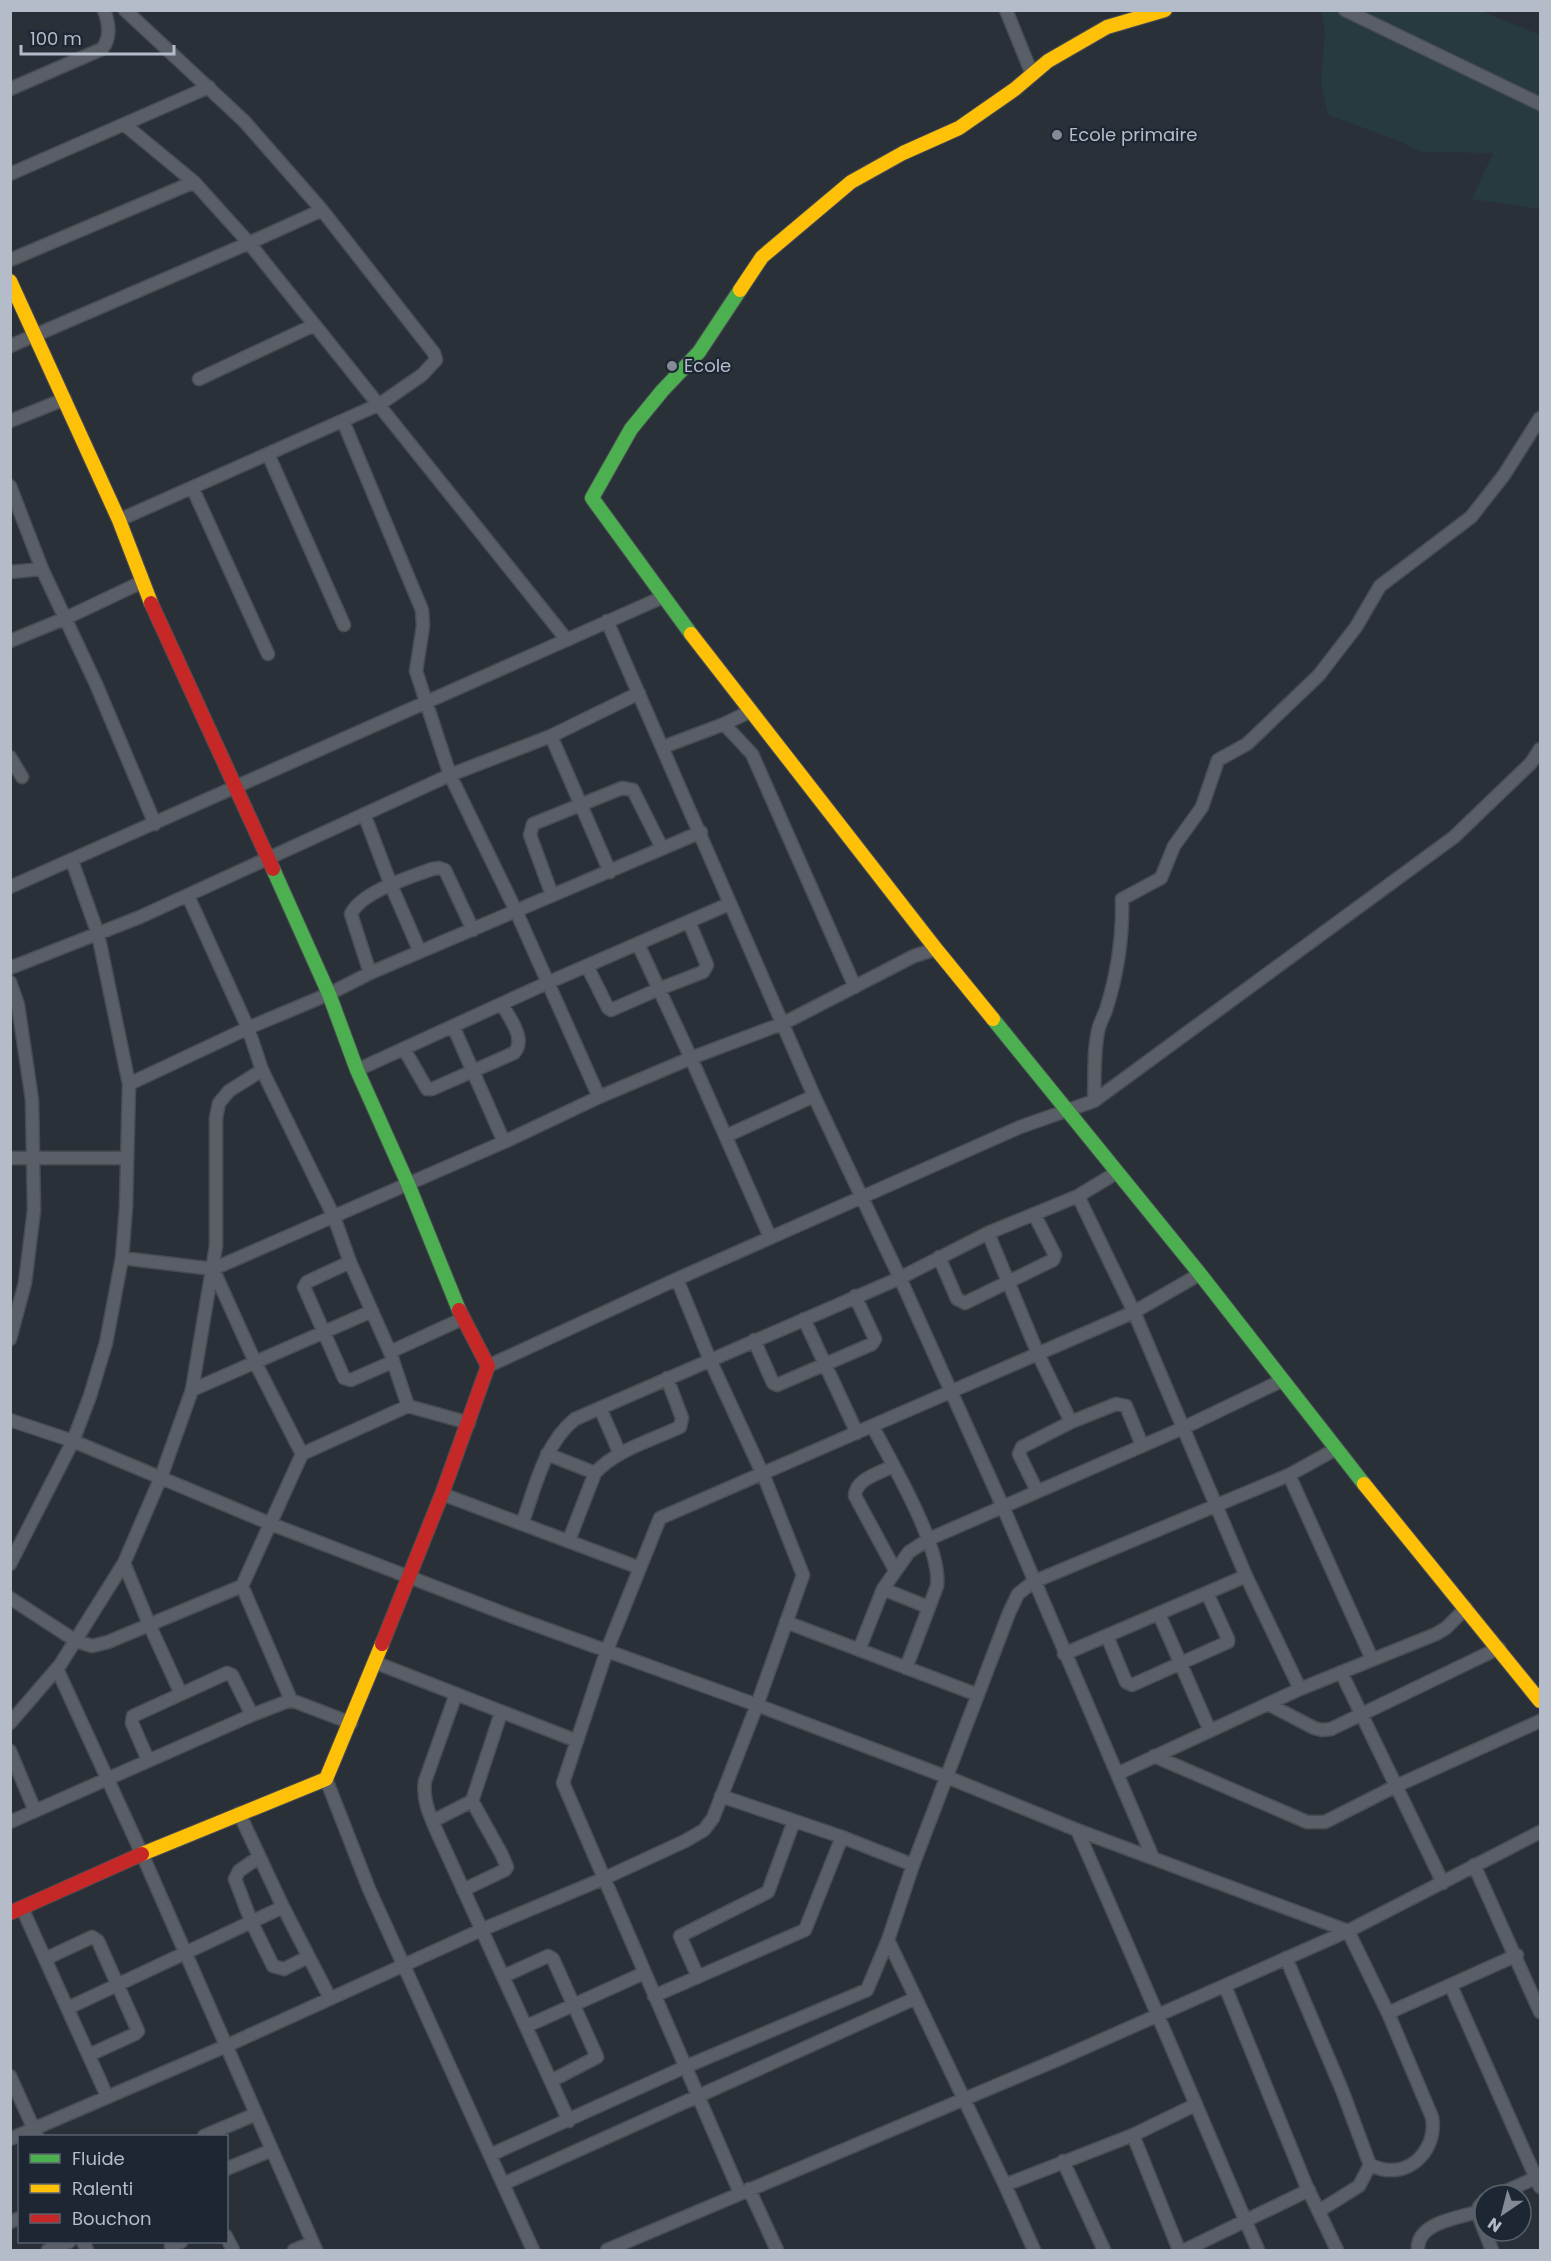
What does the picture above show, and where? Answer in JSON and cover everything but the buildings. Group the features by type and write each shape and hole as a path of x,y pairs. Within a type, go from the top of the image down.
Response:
{"street":[{"path":"10,89 102,49 109,34 108,20 104,10"},
{"path":"119,520 380,404 422,375 436,360 434,353 322,210 244,121 125,10"},
{"path":"1006,10 1032,74"},
{"path":"1165,10 1107,27 1048,61 1015,89 959,128 903,153 851,182 812,213 762,257 699,351 631,429 592,498 663,597 936,949 1200,1274 1336,1449 1540,1701"},
{"path":"1345,10 1540,104"},
{"path":"10,174 209,87"},
{"path":"125,125 194,182 249,243 567,639"},
{"path":"10,260 194,182"},
{"path":"10,346 322,210"},
{"path":"10,281 119,520 142,582 186,682 237,787 328,994 357,1070 408,1184 462,1319 488,1366"},
{"path":"199,379 314,325"},
{"path":"10,421 65,399"},
{"path":"1094,1101 1095,1050 1120,944 1123,926 1122,900 1161,878 1174,846 1202,807 1218,760 1247,744 1319,675 1356,627 1380,586 1471,517 1504,475 1540,418"},
{"path":"343,421 422,610 423,626 416,671 450,775 516,912 599,1097"},
{"path":"268,454 344,625"},
{"path":"10,486 42,569 66,618 155,824"},
{"path":"193,489 268,654"},
{"path":"10,572 42,569"},
{"path":"10,641 66,618 142,582"},
{"path":"10,887 663,597"},
{"path":"608,621 814,1096 900,1278 1003,1507 1153,1858"},
{"path":"10,968 99,934 188,896 450,775 551,736 639,693"},
{"path":"663,747 724,724 751,711"},
{"path":"724,724 752,754 855,987"},
{"path":"551,736 610,872"},
{"path":"107,2096 45,1959 16,1910 239,1813 326,1779 410,1577 469,1424 488,1366 676,1279 1020,1127 1094,1101 1454,837 1531,763 1540,749"},
{"path":"10,757 22,777"},
{"path":"552,895 530,835 533,824 622,788 633,790 662,848"},
{"path":"364,814 420,952"},
{"path":"129,1084 370,973 701,832"},
{"path":"10,1564 73,1441 90,1396 106,1343 122,1258 129,1084 99,934 72,861"},
{"path":"370,973 351,914 355,906 391,885 432,869 445,870 473,930"},
{"path":"188,896 248,1028 262,1070 334,1217 350,1262 391,1357 408,1406"},
{"path":"357,1070 547,983 729,904"},
{"path":"587,966 611,1010 703,972 707,969 707,965 689,922"},
{"path":"638,944 770,1237"},
{"path":"122,1258 213,1269 504,1142 599,1097 691,1058 784,1023 914,956 936,949"},
{"path":"10,982 18,1005 32,1100 34,1210 25,1283 10,1339"},
{"path":"404,1049 427,1089 473,1072 514,1053 519,1048 520,1040 502,1004"},
{"path":"453,1026 504,1142"},
{"path":"10,1723 57,1669 76,1641 124,1563 162,1477 192,1390 213,1269 216,1246 216,1118 219,1103 229,1091 262,1070"},
{"path":"726,1136 814,1096"},
{"path":"10,1158 127,1158"},
{"path":"522,1524 548,1454 564,1428 575,1419 900,1278 988,1233 1077,1196 1116,1173"},
{"path":"1077,1196 1134,1312 1246,1576 1300,1689"},
{"path":"939,1257 957,1299 965,1302 1051,1263 1055,1255 1034,1214"},
{"path":"988,1233 1038,1354 1071,1422"},
{"path":"350,1262 305,1284 304,1287 344,1378 347,1380 462,1319"},
{"path":"213,1269 255,1364 302,1454"},
{"path":"777,2250 698,2097 563,1783 607,1650 660,1518 1134,1312 1200,1274"},
{"path":"10,2076 13,2090 35,2133 107,2096 226,2046 481,1930 605,1878 695,1837 704,1830 712,1818 757,1705 803,1575 762,1474 676,1279"},
{"path":"754,1340 775,1384 826,1363 874,1342 875,1339 855,1296"},
{"path":"192,1390 372,1311"},
{"path":"804,1319 857,1433"},
{"path":"569,1540 595,1473 620,1454 680,1427 682,1418 667,1378"},
{"path":"860,1650 883,1589 909,1552 929,1539 1183,1428 1283,1380"},
{"path":"1037,1491 1019,1451 1022,1447 1071,1422 1121,1404 1125,1406 1142,1445"},
{"path":"10,1598 76,1641 97,1646 242,1586 302,1454 408,1406 469,1424"},
{"path":"600,1408 620,1454"},
{"path":"10,1420 73,1441 271,1524 757,1705 947,1777 1077,1830 1348,1931 1388,2013 1432,2117 1434,2128 1426,2150 1416,2163 1395,2170 1370,2165"},
{"path":"873,1426 929,1539 938,1573 937,1586 906,1668"},
{"path":"490,2155 685,2067 867,1989 888,1940 913,1865 1018,1594 1034,1582 1289,1474 1336,1449"},
{"path":"548,1454 595,1473"},
{"path":"893,1466 860,1483 855,1489 855,1496 896,1570"},
{"path":"1289,1474 1372,1659"},
{"path":"442,1494 640,1568"},
{"path":"124,1563 181,1694"},
{"path":"1064,1654 1246,1576"},
{"path":"242,1586 291,1700"},
{"path":"883,1589 928,1607"},
{"path":"1107,1636 1129,1684 1132,1685 1228,1642 1207,1593"},
{"path":"1117,1774 1300,1689 1436,1634 1446,1628 1466,1608"},
{"path":"1159,1614 1210,1731"},
{"path":"786,1622 978,1695"},
{"path":"1268,1704 1322,1731 1331,1729 1499,1648"},
{"path":"374,1662 576,1741"},
{"path":"57,1669 142,1854 314,2246 294,2250"},
{"path":"1341,1672 1443,1883"},
{"path":"148,1760 131,1718 229,1673 252,1715"},
{"path":"456,1694 423,1791 433,1821 463,1890 569,2121"},
{"path":"10,1822 148,1760 291,1700 351,1723"},
{"path":"433,1821 472,1801 501,1713"},
{"path":"1154,1756 1307,1822 1317,1823 1325,1822 1396,1786 1540,1721"},
{"path":"10,1751 35,1811"},
{"path":"326,1779 369,1889 533,2250"},
{"path":"721,1796 842,1837 913,1865"},
{"path":"463,1890 507,1867 499,1848 472,1801"},
{"path":"239,1813 283,1907 330,1998"},
{"path":"698,1977 680,1936 768,1892 794,1821"},
{"path":"1077,1830 1158,2013 1258,2250"},
{"path":"607,2250 1059,2059 1158,2013 1348,1931 1540,1832"},
{"path":"654,1996 805,1930 842,1837"},
{"path":"259,1857 239,1871 235,1879 251,1922 276,1968 284,1969 308,1957"},
{"path":"1474,1865 1539,2004"},
{"path":"68,2008 283,1907"},
{"path":"45,1959 94,1938 98,1941 137,2032 89,2055"},
{"path":"888,1940 1034,2250"},
{"path":"1388,2013 1517,1955"},
{"path":"504,1976 548,1956 553,1959 574,2004 597,2056 596,2059 551,2081"},
{"path":"1286,1958 1342,2090 1370,2165 1359,2186 1319,2211"},
{"path":"527,2026 644,1973"},
{"path":"1225,1986 1309,2190 1337,2250"},
{"path":"1451,1986 1539,2180"},
{"path":"503,2184 916,1998"},
{"path":"1005,2185 1133,2135 1195,2105"},
{"path":"206,2135 256,2114"},
{"path":"1133,2135 1179,2250"},
{"path":"228,2168 272,2150"},
{"path":"1063,2161 1104,2250"},
{"path":"1185,2250 1309,2190"},
{"path":"1418,2250 1418,2241 1426,2231 1473,2213"},
{"path":"48,2250 64,2243"}],"green space":[{"path":"1321,11 1481,11 1540,35 1540,209 1472,199 1493,153 1422,152 1394,139 1328,115 1321,83 1325,32"}],"traffic: fast":[{"path":"691,634 592,498 631,429 662,391 699,352 740,290"},
{"path":"273,869 329,994 357,1070 408,1184 459,1310"},
{"path":"993,1019 1200,1274 1364,1484"}],"traffic: slow":[{"path":"740,290 762,257 851,182 903,153 959,128 1015,89 1048,61 1107,27 1165,10"},
{"path":"10,281 119,520 151,603"},
{"path":"691,634 993,1019"},
{"path":"1364,1484 1540,1701"},
{"path":"142,1854 326,1779 382,1644"}],"traffic: jam":[{"path":"151,603 273,869"},
{"path":"382,1644 442,1494 488,1366 459,1310"},
{"path":"10,1913 142,1854"}],"place":[{"name":"Ecole primaire","path":"1057,135"},
{"name":"Ecole","path":"672,366"}]}
